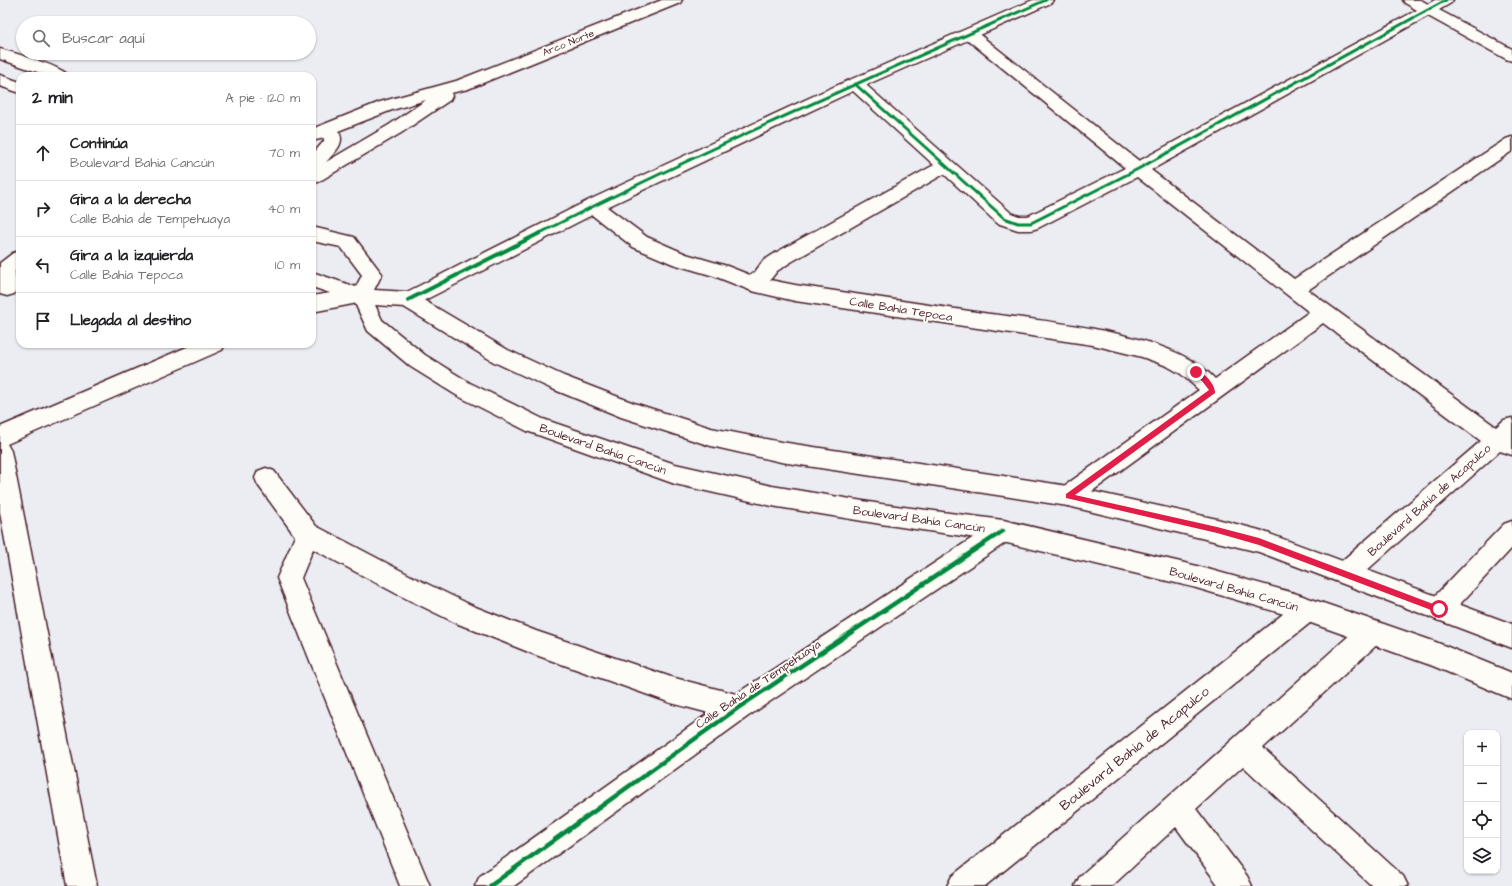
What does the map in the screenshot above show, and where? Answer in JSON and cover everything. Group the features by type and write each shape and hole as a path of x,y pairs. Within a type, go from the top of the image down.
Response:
{"street":[{"name":"Arco Norte","path":"317,132 386,106 462,84 675,0"},
{"path":"408,300 593,206 855,84 1046,0"},
{"path":"1410,0 1512,56"},
{"path":"855,84 1004,218 1018,223 1031,223 1138,169 1446,0"},
{"path":"970,34 1138,169 1294,288 1323,312 1507,438"},
{"path":"0,54 16,59"},
{"path":"18,60 54,72"},
{"path":"0,80 16,86"},
{"name":"Arco Norte","path":"316,176 395,129 462,84"},
{"path":"316,162 333,142 333,136 317,132"},
{"path":"1294,288 1512,143"},
{"path":"752,284 762,277 770,266 784,257 945,166"},
{"name":"Calle Bahía Tepoca","path":"593,206 640,242 680,259 720,271 752,284 795,293 1093,337 1135,346 1180,362 1204,379 1213,391"},
{"path":"316,235 347,242 372,274 361,296"},
{"path":"0,258 16,252"},
{"path":"9,288 5,270 16,261"},
{"path":"316,280 361,296"},
{"path":"316,303 361,296 408,300 501,356 557,382 629,411 711,437 781,452 1068,496 1224,532 1259,542 1512,636"},
{"name":"Boulevard Bahía Cancún","path":"361,296 375,325 418,361 463,389 534,425 675,474 772,496 881,514 1003,531 1193,576 1307,610 1433,654 1512,686"},
{"path":"1068,496 1323,312"},
{"path":"0,437 206,348"},
{"name":"Boulevard Bahía de Acapulco","path":"1346,574 1507,438"},
{"path":"0,451 2,479 82,886"},
{"path":"266,478 308,534 406,586 472,618 536,644 671,690 738,708"},
{"name":"Calle Bahía de Tempehuaya","path":"490,886 738,708 1003,531"},
{"path":"1439,609 1512,532"},
{"path":"308,534 289,578 415,886"},
{"name":"Boulevard Bahía de Acapulco","path":"962,886 1307,610"},
{"path":"1090,886 1371,633"},
{"path":"1243,748 1393,886"},
{"path":"1178,807 1237,886"}],"cycle path":[{"path":"408,300 593,206 828,96 1046,0"},
{"path":"855,84 1004,218 1018,223 1031,223 1138,169 1446,0"},
{"path":"490,886 738,708 1003,531"}],"route":[{"path":"1196,372 1204,379 1213,391 1068,496 1217,530 1259,542 1439,609"}]}
